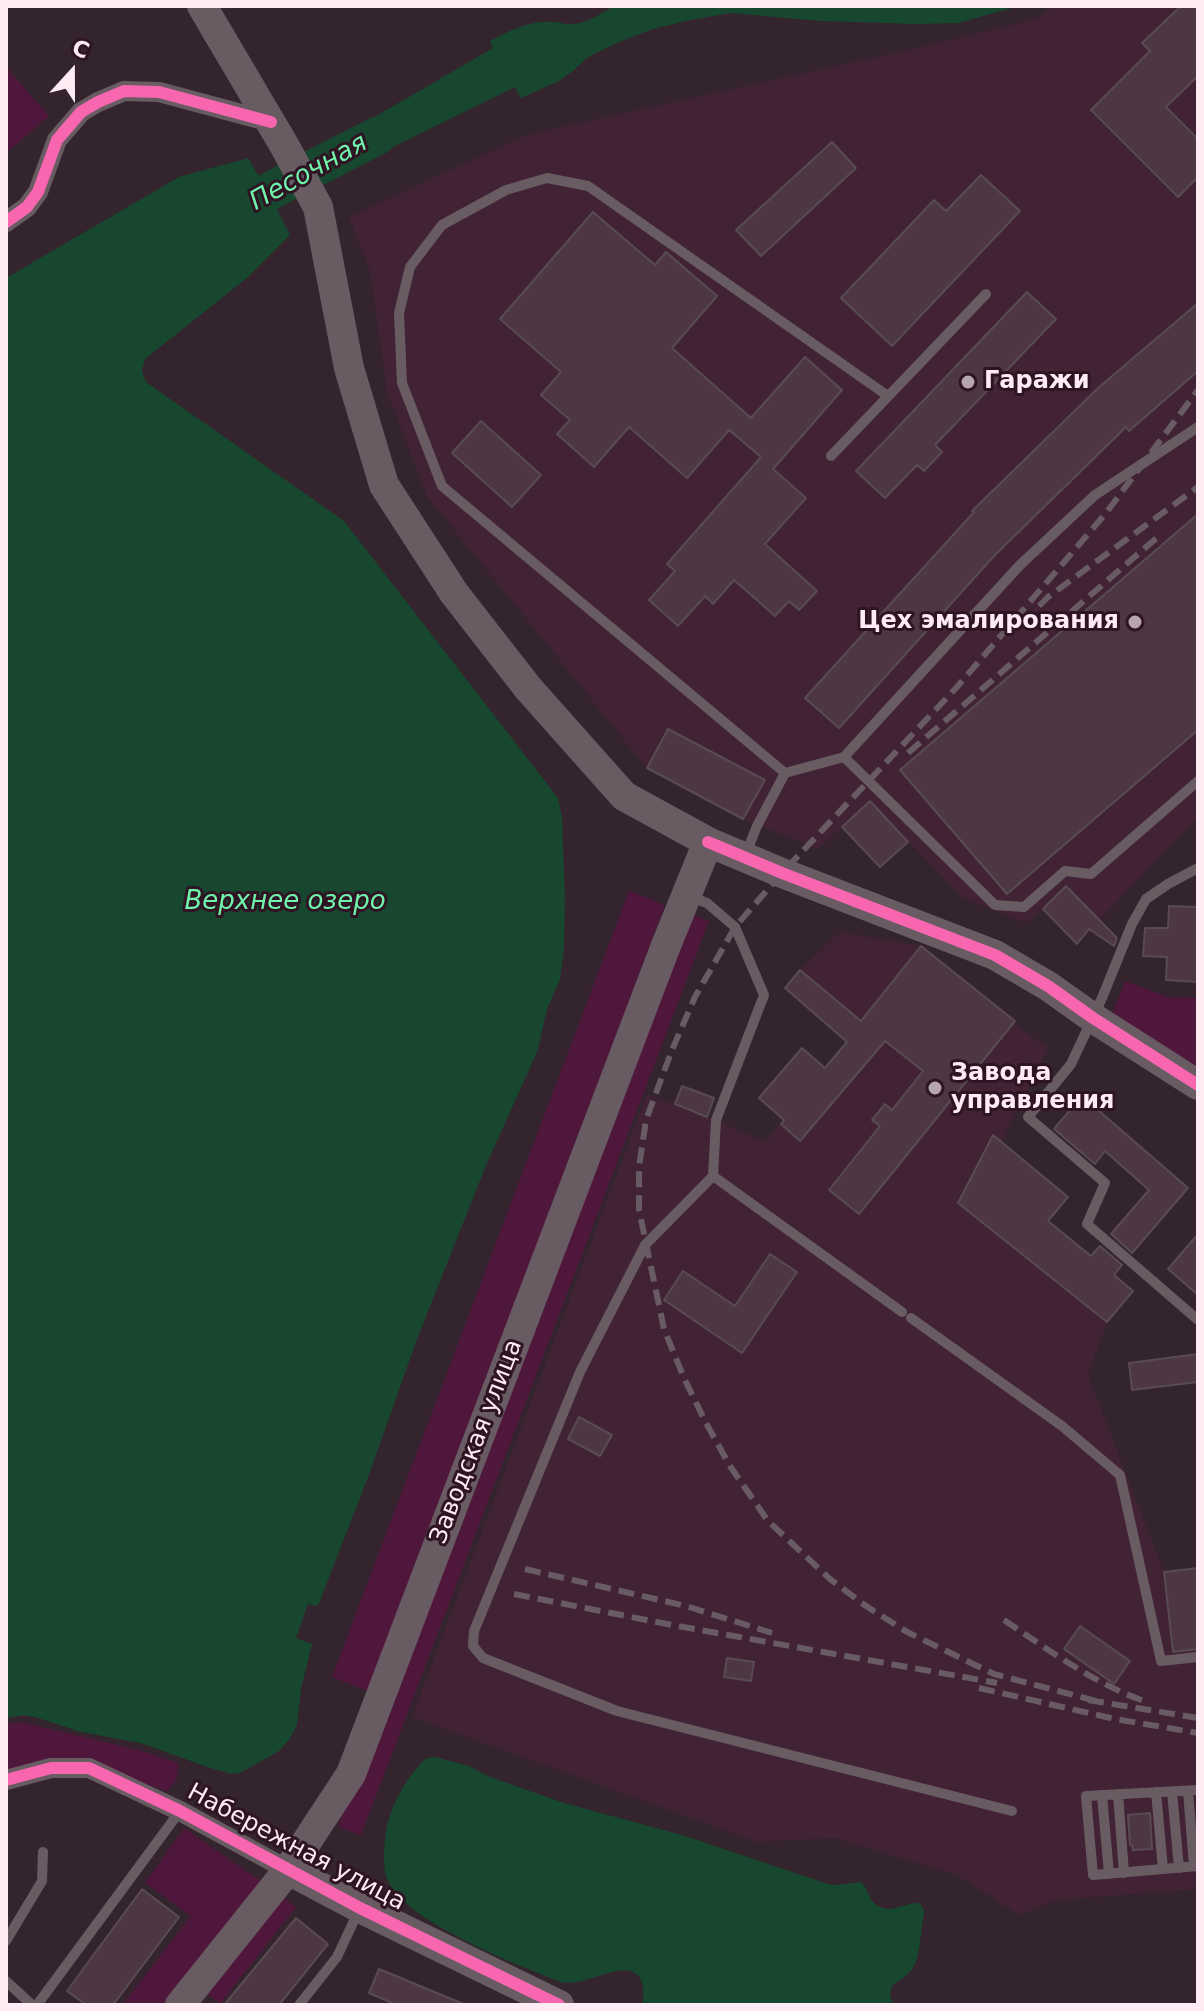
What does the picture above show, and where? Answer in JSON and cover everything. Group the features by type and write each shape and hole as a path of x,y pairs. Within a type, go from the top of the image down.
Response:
{"main road":[{"path":"202,6 318,207 349,368 384,485 454,593 528,688 624,796 708,842 995,955 1048,986 1198,1085"},
{"name":"Заводская улица","path":"180,2005 288,1870 351,1774 708,842"},
{"name":"Набережная улица","path":"288,1870 559,2005"}],"street":[{"path":"6,222 27,207 38,192 57,140 81,112 124,91 159,92 278,134"},
{"name":"Набережная улица","path":"6,1780 51,1768 89,1768 180,1811 288,1870"}],"lane":[{"path":"785,773 442,486 402,383 399,313 410,267 442,225 506,190 547,178 588,186 888,396"},
{"path":"831,456 986,294"},
{"path":"744,857 785,773 844,757 1041,545 1095,495 1198,427"},
{"path":"844,757 995,905 1024,907 1065,871 1091,874 1198,781"},
{"path":"1198,868 1146,899 1132,924 1071,1064 1028,1117 1105,1183 1087,1224 1198,1320"},
{"path":"686,895 707,903 735,927 764,995 716,1120 713,1176 645,1245 580,1372 474,1631 473,1646 483,1658 617,1711 1012,1811"},
{"path":"713,1176 1062,1426 1120,1475 1161,1661 1198,1657"},
{"path":"1193,1790 1196,1866 1093,1875 1086,1796 1193,1790"},
{"path":"1156,1792 1163,1869"},
{"path":"1172,1792 1179,1868"},
{"path":"1118,1794 1124,1873"},
{"path":"1102,1795 1109,1874"},
{"path":"6,1981 34,2005 180,1811"},
{"path":"6,1941 42,1881 43,1852"},
{"path":"299,2005 337,1957 360,1908"}],"shaded area":[{"path":"1055,6 1198,6 1198,817 1077,944 1043,909 1026,923 963,898 870,801 818,849 743,819 647,768 427,496 387,392 370,271 349,217 526,135 926,46 1036,19"},
{"path":"6,67 49,116 6,153"},
{"path":"629,891 665,905 368,1691 332,1677"},
{"path":"687,912 709,921 361,1835 338,1827"},
{"path":"840,932 921,946 1040,1043 1049,1047 967,1209 1107,1322 1088,1375 1164,1572 1198,1568 1198,1889 1057,1900 1019,1915 957,1875 835,1838 757,1842 412,1717 647,1094 765,1142 784,1120 759,1098 802,1048 825,1067 847,1042 785,988"},
{"path":"1125,981 1167,997 1198,998 1198,1069 1112,1014"},
{"path":"21,1722 142,1751 178,1763 177,1778 167,1792 89,1761 6,1771 6,1724"},
{"path":"184,1828 262,1882 164,2005 122,2005 191,1916 145,1883"},
{"path":"281,1895 296,1907 220,2004 205,1992"}],"water":[{"path":"614,6 1019,6 959,23 820,21 731,13 690,20 619,42 588,57 559,81 521,98 515,87 338,174 323,147 493,48 490,41 535,23 583,22"},
{"name":"Верхнее озеро","path":"248,158 290,235 247,278 145,359 142,371 146,382 344,521 558,798 562,817 565,897 560,980 547,1009 538,1050 487,1163 417,1339 318,1606 308,1604 296,1638 312,1644 301,1689 297,1725 279,1751 240,1773 232,1774 141,1743 81,1732 35,1717 6,1718 6,278 179,177"},
{"path":"435,1757 469,1766 490,1777 564,1803 682,1835 828,1884 861,1882 873,1902 886,1909 919,1903 924,1914 915,1963 908,1974 892,1986 890,1995 893,2005 643,2005 642,1982 633,1972 617,1971 570,1983 561,1982 482,1949 413,1909 401,1899 386,1876 385,1839 393,1808 421,1763"}],"building":[{"path":"1181,6 1198,6 1198,76 1166,107 1198,139 1198,177 1178,197 1091,110 1150,51 1142,43"},
{"path":"832,142 856,168 761,256 736,230"},
{"path":"981,175 1020,211 892,346 841,298 934,200 946,211"},
{"path":"593,212 655,265 666,252 717,296 672,348 751,418 805,357 842,390 773,469 806,498 765,544 817,591 799,610 789,601 775,616 734,580 713,604 705,596 678,626 649,600 675,571 667,564 761,457 729,430 687,478 629,427 594,467 557,434 570,420 541,395 561,372 500,319"},
{"name":"Гаражи","path":"1027,292 1056,319 935,445 942,452 924,471 917,465 885,498 856,471"},
{"path":"1198,303 1198,371 1129,431 1126,427 995,555 839,728 805,698 972,511 1098,388"},
{"path":"481,421 541,475 512,507 452,453"},
{"name":"Цех эмалирования","path":"1198,514 1198,730 1007,894 900,770"},
{"path":"668,729 765,780 743,819 647,768"},
{"path":"870,801 908,842 880,867 842,827"},
{"path":"1066,886 1117,938 1114,946 1089,929 1077,944 1043,909"},
{"path":"1169,906 1198,907 1198,982 1166,980 1167,957 1143,956 1145,928 1168,928"},
{"name":"Завода управления","path":"921,946 1015,1021 859,1214 829,1190 880,1126 872,1120 885,1104 892,1110 923,1071 885,1041 800,1141 781,1124 784,1120 759,1098 802,1048 825,1068 847,1042 785,988 800,970 861,1021"},
{"path":"682,1086 714,1098 707,1117 675,1104"},
{"path":"1082,1096 1188,1188 1132,1253 1111,1234 1149,1190 1105,1151 1095,1164 1054,1129"},
{"path":"993,1135 1068,1197 1048,1221 1091,1256 1100,1246 1122,1265 1114,1275 1133,1291 1107,1322 958,1203"},
{"path":"1198,1234 1198,1295 1168,1269"},
{"path":"770,1254 797,1272 742,1353 664,1300 683,1271 735,1306"},
{"path":"1198,1354 1198,1382 1132,1390 1129,1363"},
{"path":"579,1417 612,1435 600,1456 568,1439"},
{"path":"1198,1568 1198,1649 1173,1652 1164,1572"},
{"path":"1080,1626 1130,1661 1114,1684 1064,1649"},
{"path":"727,1658 754,1662 751,1681 724,1677"},
{"path":"1150,1813 1152,1849 1133,1850 1128,1815"},
{"path":"142,1889 179,1917 113,2005 86,2005 67,1991"},
{"path":"296,1918 328,1944 279,2005 224,2005"},
{"path":"379,1969 466,2005 397,2005 369,1993"}],"waterway":[{"name":"Песочная","path":"226,222 268,192 377,136"}],"railway":[{"path":"1096,1701 994,1674 907,1632 830,1579 768,1521 730,1466 706,1423 664,1329 639,1210 639,1167 646,1120 672,1050 695,997 735,927 957,687 1106,513 1198,390"},
{"path":"1039,606 1198,487"},
{"path":"908,753 1160,535"},
{"path":"525,1569 686,1606 772,1633"},
{"path":"514,1594 997,1683"},
{"path":"1004,1620 1089,1675 1144,1701"},
{"path":"979,1688 1115,1719 1198,1733"},
{"path":"1088,1700 1198,1718"}],"cycle path":[{"path":"6,222 27,207 38,192 57,140 81,112 124,91 159,92 271,122"},
{"path":"708,842 995,955 1048,986 1198,1085"},
{"path":"6,1780 51,1768 89,1768 180,1811 360,1908 559,2005"}],"place":[{"name":"Гаражи","path":"968,382"},
{"name":"Цех эмалирования","path":"1135,622"},
{"name":"Завода управления","path":"935,1088"}]}
